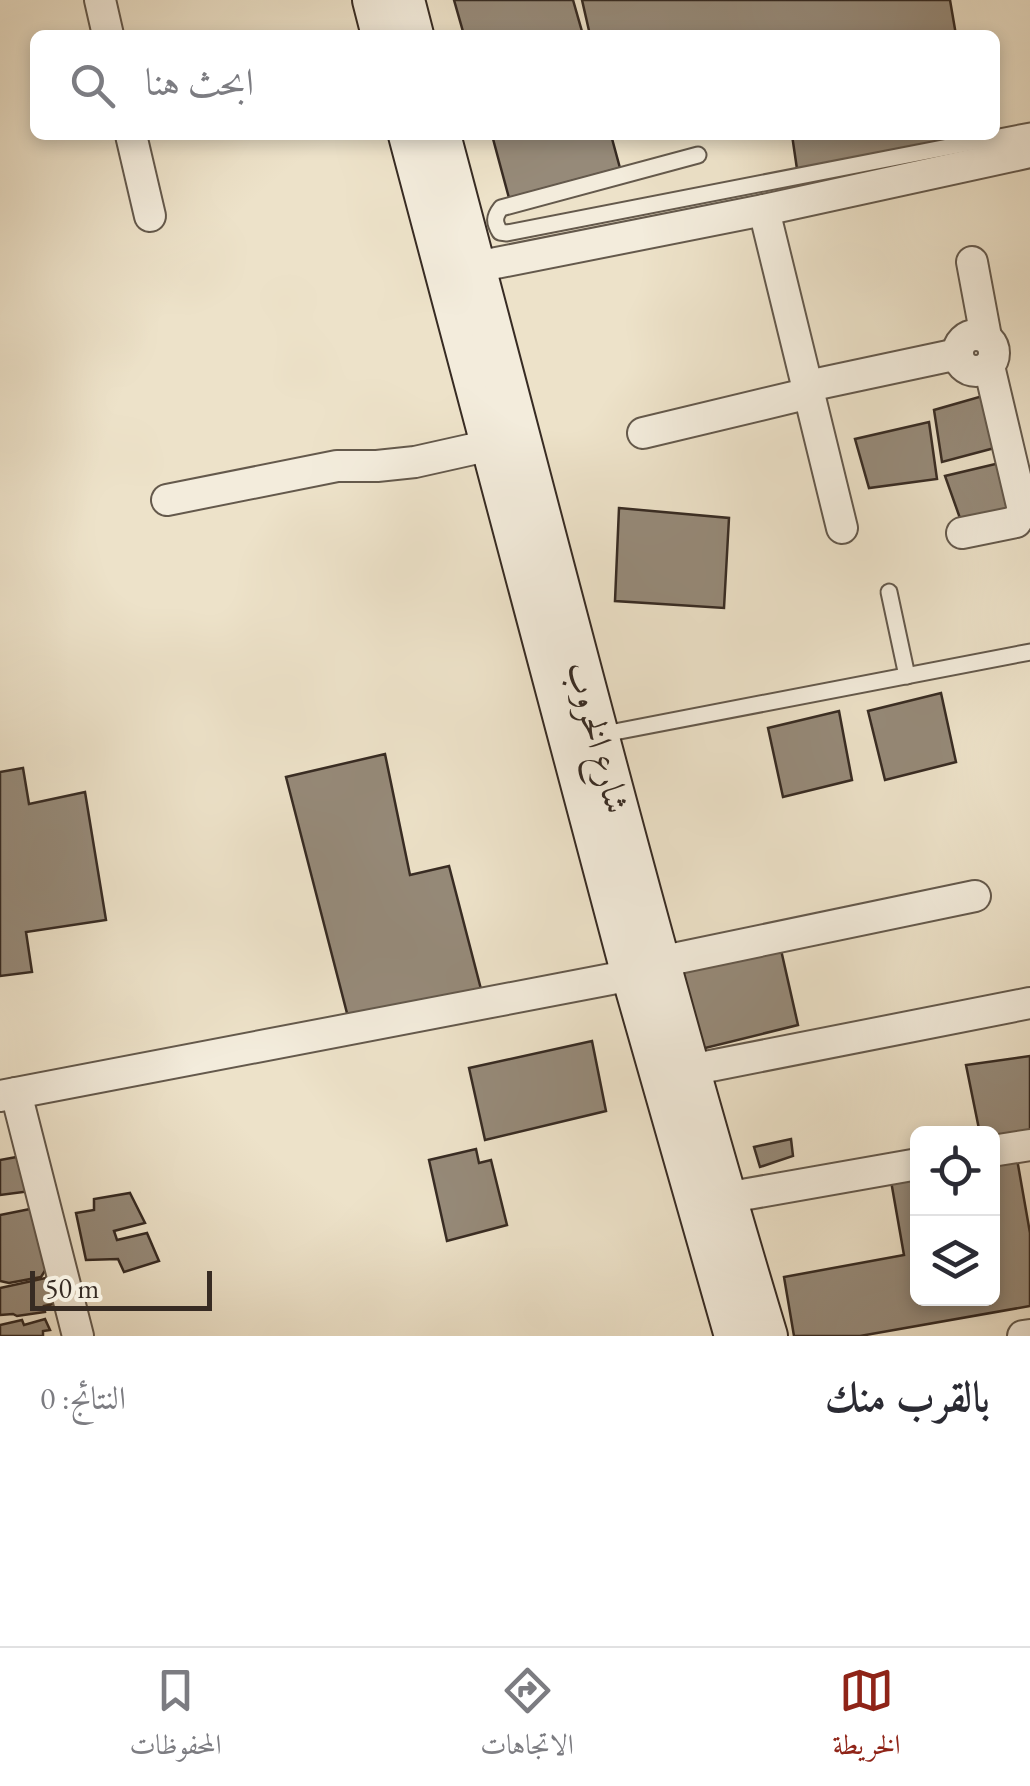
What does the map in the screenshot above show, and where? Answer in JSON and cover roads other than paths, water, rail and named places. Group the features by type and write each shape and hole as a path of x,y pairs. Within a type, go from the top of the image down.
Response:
{"main road":[{"path":"373,0 381,30"},
{"path":"404,0 413,30"},
{"name":"شارع الخروب","path":"410,140 490,445 646,968 690,1070 767,1336"},
{"name":"شارع الخروب","path":"442,140 479,241 599,734 646,968 735,1336"}],"street":[{"path":"100,0 107,30"},
{"path":"132,140 150,216"},
{"path":"479,241 764,210 1030,152"},
{"path":"764,210 842,528"},
{"path":"962,533 1016,522 1023,510 987,352 972,262"},
{"path":"643,433 958,354 963,339 978,334 987,352"},
{"path":"167,500 338,466 414,462 490,445"},
{"path":"78,1336 8,1094 646,968 976,896"},
{"path":"690,1070 1030,1003"},
{"path":"1000,1150 1030,1145"},
{"path":"725,1198 910,1165"}],"lane":[{"path":"1000,137 1030,131"},
{"path":"479,241 500,232 984,140"},
{"path":"479,241 501,208 698,155"},
{"path":"889,592 907,676"},
{"path":"599,734 1030,652"}]}
